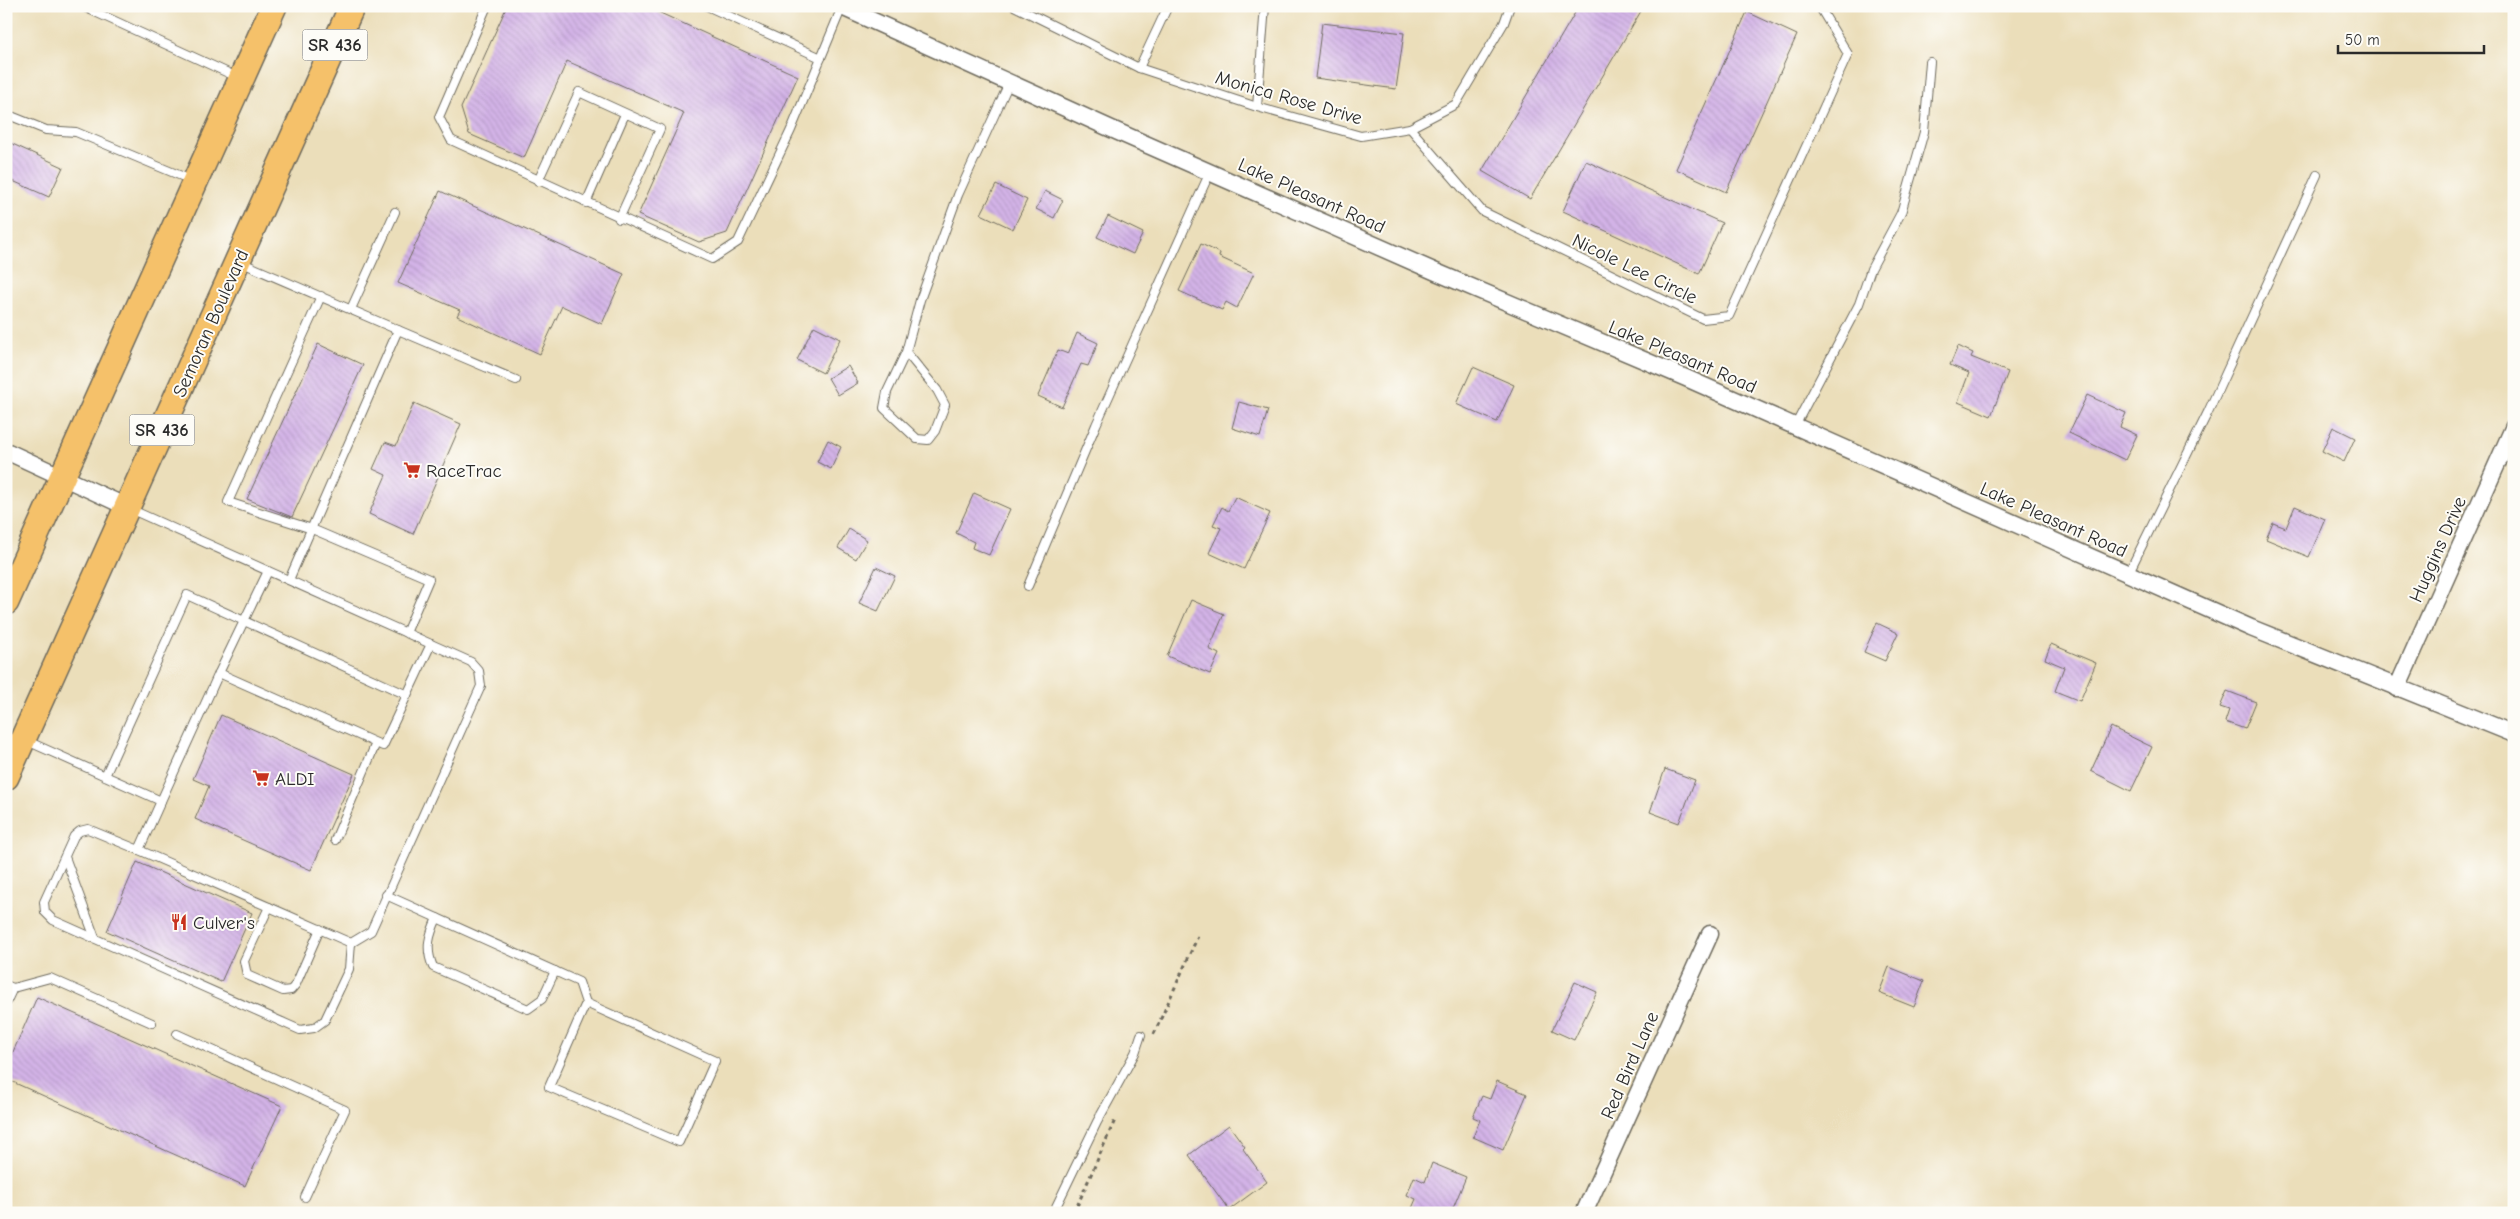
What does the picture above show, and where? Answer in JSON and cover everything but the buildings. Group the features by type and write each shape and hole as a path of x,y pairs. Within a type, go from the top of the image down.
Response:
{"main road":[{"path":"6,602 274,6"},
{"name":"Semoran Boulevard","path":"6,777 352,6"}],"street":[{"name":"Lake Pleasant Road","path":"841,6 1210,172 1796,426 2251,628 2514,734"},
{"name":"Huggins Drive","path":"2397,688 2514,426"},
{"path":"6,451 127,507"},
{"name":"Red Bird Lane","path":"1584,1213 1710,934"}],"lane":[{"path":"82,6 242,79"},
{"path":"487,6 439,117 451,140 712,260 738,242 790,130 841,6"},
{"path":"707,6 821,58"},
{"name":"Monica Rose Drive","path":"1014,6 1139,68 1257,108 1361,136 1410,128 1456,104 1504,23 1510,6"},
{"path":"1139,68 1168,6"},
{"path":"1257,108 1265,6"},
{"name":"Nicole Lee Circle","path":"1410,128 1482,211 1703,319 1729,316 1848,54 1819,6"},
{"path":"1796,426 1859,304 1871,270 1902,213 1924,132 1930,62"},
{"path":"906,352 937,390 945,405 935,431 928,440 917,439 884,408 887,392 906,352 920,300 958,195 1009,83"},
{"path":"538,181 579,92 660,129 619,218"},
{"path":"6,114 46,130 76,132 195,182"},
{"path":"586,203 625,114"},
{"path":"1028,586 1096,426 1210,172"},
{"path":"2128,574 2208,412 2317,175"},
{"path":"351,309 395,212"},
{"path":"238,261 516,380"},
{"path":"320,296 228,502 312,529 429,579 406,633"},
{"path":"289,580 398,330"},
{"path":"127,507 471,662 479,671 481,686 370,930 351,943"},
{"path":"139,850 219,673 268,571"},
{"path":"105,776 187,595 407,694"},
{"path":"219,673 383,746 431,644"},
{"path":"23,739 161,801"},
{"path":"335,840 376,743"},
{"path":"88,829 351,943 349,969 326,1020 314,1028 300,1030 53,920 45,912 44,902 74,836 80,831 88,829"},
{"path":"64,857 95,938"},
{"path":"386,895 579,982 586,1003 549,1087 679,1142 714,1061 586,1003"},
{"path":"269,907 244,961 244,969 247,975 284,991 291,990 296,984 320,929"},
{"path":"437,918 428,940 427,954 433,967 528,1009 542,999 555,971"},
{"path":"6,1003 10,986 50,978 152,1023"},
{"path":"177,1034 345,1110 305,1197"},
{"path":"1053,1213 1097,1122 1135,1052 1141,1035"}],"place":[{"name":"RaceTrac","path":"412,470"},
{"name":"ALDI","path":"261,778"},
{"name":"Culver's","path":"179,922"}]}
